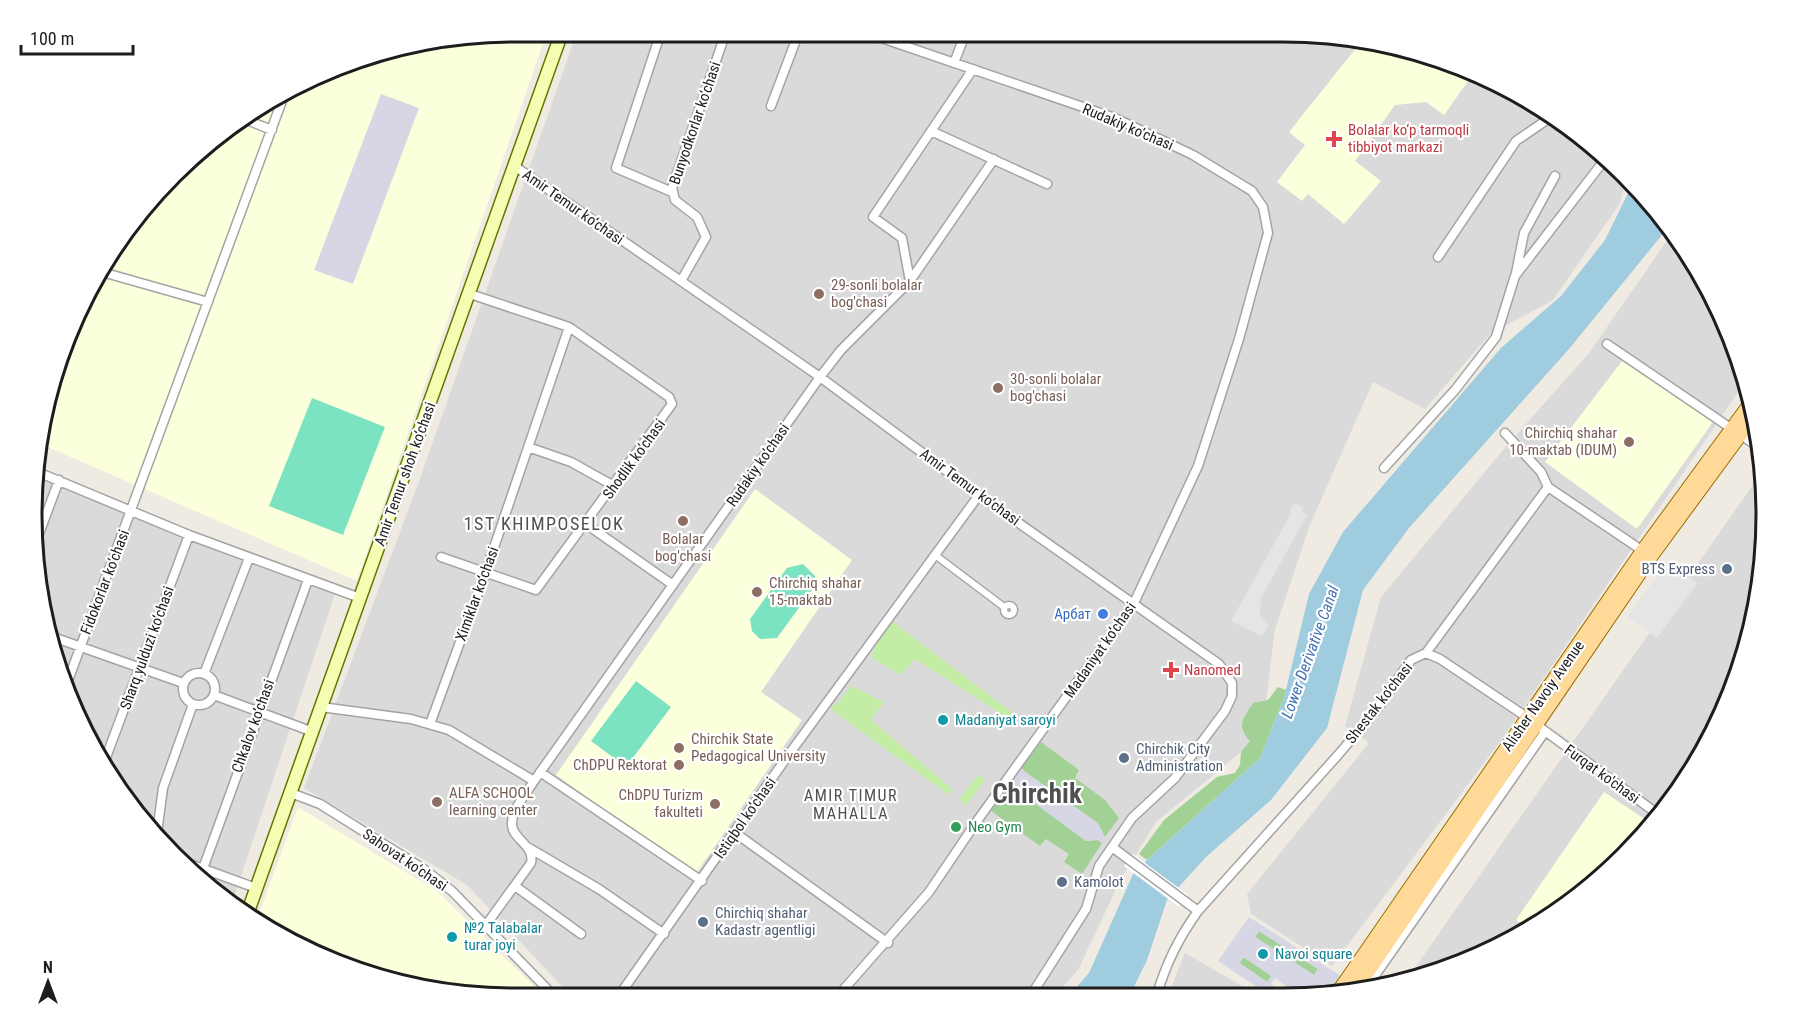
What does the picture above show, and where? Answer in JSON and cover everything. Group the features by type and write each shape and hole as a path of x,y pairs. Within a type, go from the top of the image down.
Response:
{"main road":[{"name":"Amir Temur shoh ko‘chasi","path":"250,906 516,167 559,42"},
{"name":"Alisher Navoiy Avenue","path":"1361,981 1737,432 1745,416"},
{"name":"Alisher Navoiy Avenue","path":"1345,984 1535,725 1643,551 1747,422"}],"street":[{"path":"658,42 616,168 672,192"},
{"name":"Bunyodkorlar ko‘chasi","path":"681,281 706,237 697,217 675,200 672,192 723,42"},
{"path":"771,106 795,42"},
{"path":"893,42 973,69 873,217 902,238 910,281"},
{"path":"954,63 962,42"},
{"name":"Rudakiy ko‘chasi","path":"973,69 1115,118 1192,155 1245,185"},
{"name":"Fidokorlar ko‘chasi","path":"70,675 281,103"},
{"path":"1438,257 1516,141 1545,121"},
{"path":"252,122 272,130"},
{"path":"931,131 1047,184"},
{"name":"Rudakiy ko‘chasi","path":"529,848 513,829 512,824 515,812 540,772 820,377 841,350 910,281 994,159"},
{"path":"1515,276 1601,165"},
{"name":"Amir Temur ko‘chasi","path":"516,167 820,377 979,495 1219,664 1232,683 1233,689 1225,711 1175,778 1132,819 1099,866 1086,909 1036,988"},
{"path":"1384,468 1455,390 1496,337 1515,276 1524,233 1555,176"},
{"name":"Madaniyat ko‘chasi","path":"846,988 888,943 929,892 977,821 1134,603 1198,466 1268,233 1267,216 1258,198 1245,185"},
{"path":"108,274 208,302"},
{"name":"Shodlik ko‘chasi","path":"441,557 536,590 672,404 669,397 569,327 470,294"},
{"name":"Ximiklar ko‘chasi","path":"430,724 486,571 569,327"},
{"path":"1607,344 1750,441"},
{"path":"1505,433 1541,472 1548,487 1643,551"},
{"path":"528,447 571,462 614,486"},
{"path":"44,474 189,535 360,598"},
{"path":"42,525 59,480"},
{"name":"Shestak ko'chasi","path":"1159,988 1166,964 1180,936 1198,911 1338,755 1377,709 1411,660 1426,653 1548,487"},
{"name":"Istiqbol ko‘chasi","path":"625,988 734,832 979,495"},
{"path":"586,524 673,585"},
{"name":"Sharq yulduzi ko‘chasi","path":"107,754 189,535"},
{"path":"935,555 1005,607"},
{"path":"204,674 249,558"},
{"name":"Chkalov ko‘chasi","path":"202,870 308,580"},
{"path":"59,639 183,683"},
{"name":"Furqat ko'chasi","path":"1426,653 1440,659 1652,810"},
{"path":"194,674 204,674 212,680 214,695 207,703 193,704 185,698 183,683 194,674"},
{"path":"214,695 313,732"},
{"path":"158,826 162,788 193,704"},
{"path":"321,707 411,719 449,730 534,781"},
{"name":"Alisher Navoiy Avenue","path":"1372,980 1535,725"},
{"path":"540,772 702,881"},
{"name":"Sahovat ko‘chasi","path":"291,793 320,804 425,870 452,891 546,988"},
{"path":"734,832 888,943"},
{"path":"1112,847 1198,911"},
{"path":"486,925 531,863 529,848"},
{"path":"529,848 599,889 664,934"},
{"path":"204,872 256,888"},
{"path":"515,886 581,934"}],"shaded area":[{"path":"544,42 357,581 47,447 58,393 67,363 105,278 140,227 159,203 203,159 252,122 278,105 334,78 393,58 453,46"},
{"path":"573,42 1283,42 1345,46 1405,58 1435,67 1520,105 1595,159 1624,188 1620,203 1553,300 1490,334 1425,409 1373,382 1309,527 1275,629 1262,735 1156,822 1120,881 1078,970 1062,988 564,988 467,885 304,788 417,487"},
{"name":"Bolalar ko‘p tarmoqli tibbiyot markazi","path":"1356,48 1405,58 1469,80 1444,115 1426,102 1395,105 1355,161 1381,181 1344,224 1308,194 1302,201 1277,182 1305,145 1289,132"},
{"path":"381,94 419,108 353,284 314,270"},
{"path":"1667,240 1693,279 1707,306 1720,334 1739,390 1505,735 1332,966 1251,914 1247,894 1369,743 1345,726 1381,597 1503,450 1589,353"},
{"name":"Chirchiq shahar 10-maktab (IDUM)","path":"1622,361 1713,422 1637,529 1545,462"},
{"path":"44,475 337,588 235,895 203,871 159,827 140,803 105,751 78,696 58,637 46,577 42,515"},
{"path":"1755,482 1755,546 1752,577 1740,637 1720,696 1693,752 1676,778 1639,827 1595,871 1571,890 1520,925 1464,952 1414,969"},
{"name":"Chirchik State Pedagogical University","path":"755,489 852,560 761,692 802,720 695,875 556,775"},
{"path":"1293,503 1304,507 1301,512 1307,515 1261,598 1260,616 1269,625 1262,636 1231,621 1289,517"},
{"path":"1667,562 1697,583 1657,638 1627,617"},
{"path":"1017,766 1098,823 1105,837 1102,843 1098,840 1086,841 1006,782"},
{"path":"1604,792 1645,819 1595,871 1571,890 1522,924 1516,920"},
{"path":"298,807 437,891 536,988 453,984 393,972 334,952 278,925 259,913"},
{"name":"Navoi square","path":"1249,917 1341,976 1335,985 1288,988 1275,978 1271,984 1277,988 1258,988 1218,961","holes":["1259,931 1318,969 1314,975 1255,937","1243,957 1271,976 1267,982 1240,963"]},
{"path":"1185,953 1245,988 1171,988"}],"green space":[{"path":"312,398 385,427 343,535 269,506"},
{"path":"803,564 815,576 814,587 777,638 760,639 752,631 750,619 787,568"},
{"path":"893,622 1014,714 1010,719 915,659 901,675 871,657 881,633"},
{"path":"636,681 671,707 626,767 591,741"},
{"path":"851,686 884,702 871,720 952,789 949,795 833,711 830,703 836,706"},
{"path":"1278,687 1286,690 1284,698 1260,758 1147,860 1139,854 1164,820 1217,777 1235,773 1240,765 1241,752 1250,741 1243,731 1244,718 1253,703 1268,700"},
{"path":"1041,742 1079,770 1075,778 1105,800 1119,818 1105,837 1021,768"},
{"path":"978,775 985,780 964,805 960,799"},
{"path":"1010,785 1086,841 1098,840 1102,843 1082,874 1064,862 1069,854 1046,839 1040,846 991,811"},
{"path":"1259,931 1318,969 1314,975 1255,937"},
{"path":"1244,957 1272,976 1267,982 1239,963"}],"water":[{"name":"Lower Derivative Canal","path":"1628,192 1663,234 1569,349 1409,528 1363,590 1327,728 1271,800 1206,857 1167,900 1147,960 1133,988 1076,988 1089,973 1134,872 1260,758 1284,698 1309,594 1343,532 1501,348 1561,296 1605,240"}],"pier":[{"path":"1133,854 1188,895 1179,907 1124,866"}],"place":[{"name":"Bolalar ko‘p tarmoqli tibbiyot markazi","path":"1334,139"},
{"name":"29-sonli bolalar bog'chasi","path":"819,294"},
{"name":"30-sonli bolalar bog'chasi","path":"998,388"},
{"name":"Chirchiq shahar 10-maktab (IDUM)","path":"1629,442"},
{"name":"Bolalar bog'chasi","path":"683,521"},
{"name":"BTS Express","path":"1727,569"},
{"name":"Chirchiq shahar 15-maktab","path":"757,592"},
{"name":"Арбат","path":"1103,614"},
{"name":"Nanomed","path":"1171,670"},
{"name":"Madaniyat saroyi","path":"943,720"},
{"name":"Chirchik State Pedagogical University","path":"679,748"},
{"name":"Chirchik City Administration","path":"1124,758"},
{"name":"ChDPU Rektorat","path":"679,765"},
{"name":"ALFA SCHOOL learning center","path":"437,802"},
{"name":"ChDPU Turizm fakulteti","path":"715,804"},
{"name":"Neo Gym","path":"956,827"},
{"name":"Kamolot","path":"1062,882"},
{"name":"Chirchiq shahar Kadastr agentligi","path":"703,922"},
{"name":"№2 Talabalar turar joyi","path":"452,937"},
{"name":"Navoi square","path":"1263,954"}],"district":[{"name":"1ST KHIMPOSELOK","path":"544,523"},
{"name":"Chirchik","path":"1037,794"},
{"name":"AMIR TIMUR MAHALLA","path":"851,804"}]}
